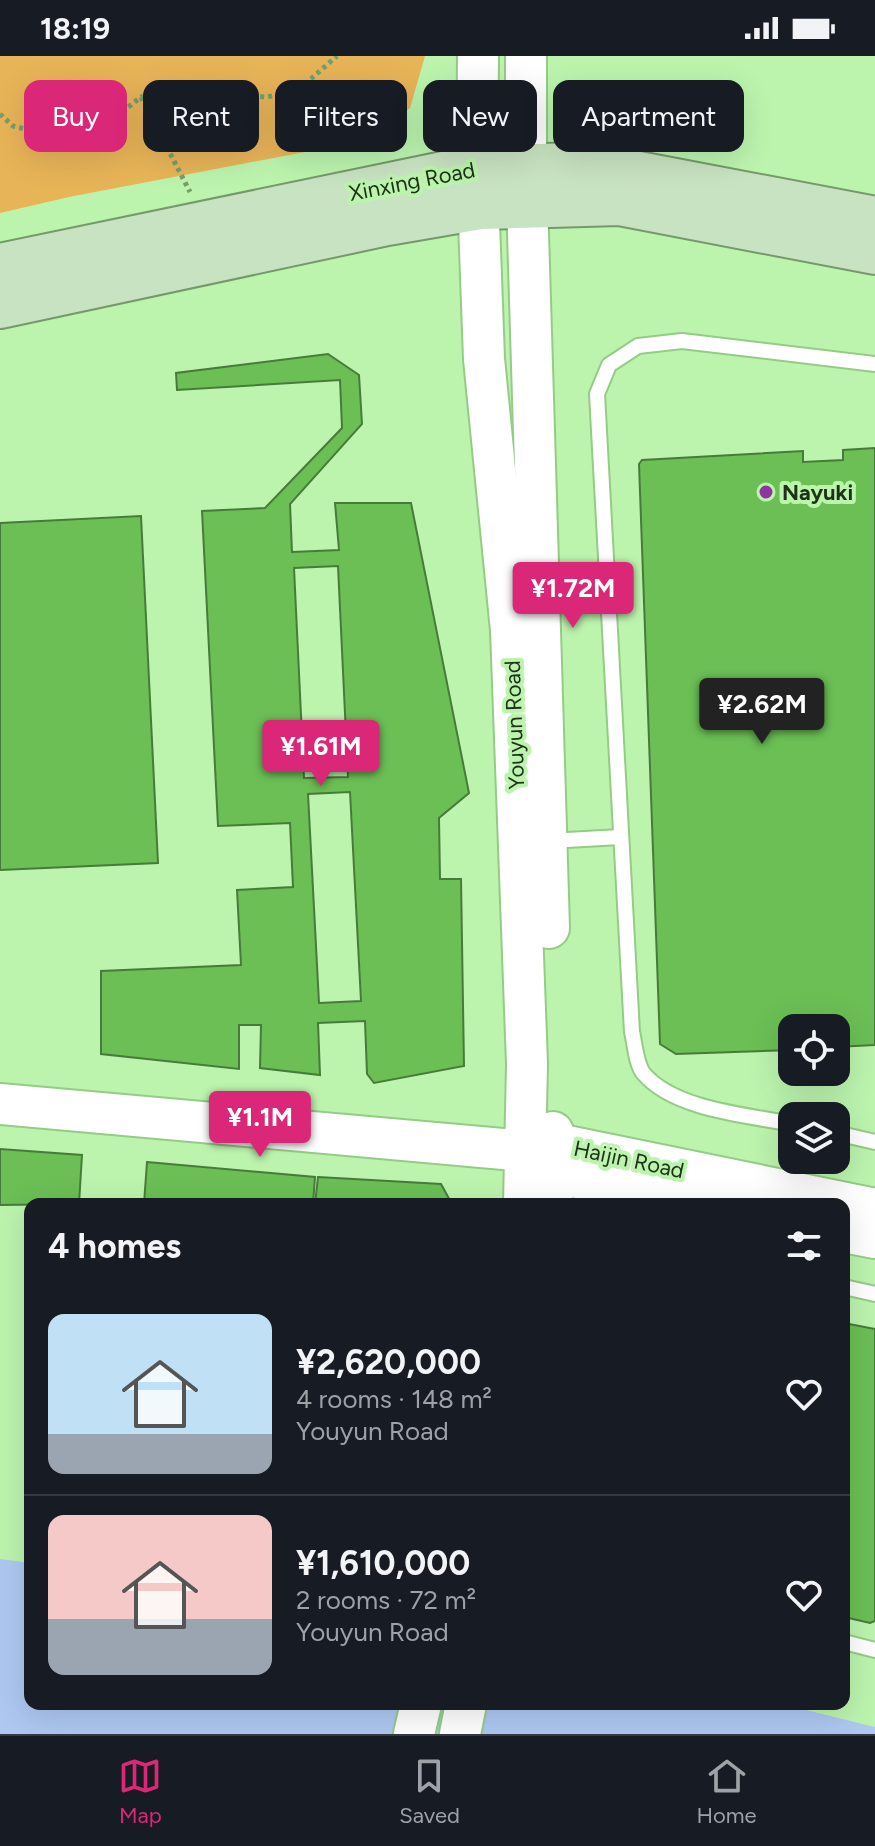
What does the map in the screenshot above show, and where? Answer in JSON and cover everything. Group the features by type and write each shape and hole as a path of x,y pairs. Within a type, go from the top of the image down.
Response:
{"main road":[{"name":"Xinxing Road","path":"527,186 592,165 875,219"},
{"name":"Xinxing Road","path":"0,266 207,223 478,187 527,186 875,252"},
{"name":"Xinxing Road","path":"0,306 371,226 478,187"}],"street":[{"name":"Youyun Road","path":"478,56 478,187 484,359 511,630 527,1064 545,1168"},
{"name":"Youyun Road","path":"526,56 527,186 547,841 545,1168 528,1198"},
{"path":"0,1104 545,1168"},
{"name":"Haijin Road","path":"545,1168 680,1198"},
{"name":"Haijin Road","path":"545,1168 786,1198"},
{"name":"Haijin Road","path":"850,1206 875,1209"},
{"path":"850,1233 875,1238"},
{"path":"414,1734 420,1710"},
{"path":"460,1734 465,1710"}],"lane":[{"path":"778,1121 691,1103 667,1094 642,1072 632,1032 596,425 597,394 609,365 638,346 682,341 875,364"},
{"path":"547,841 620,837"},
{"path":"850,1136 875,1142"},
{"path":"850,1288 875,1294"},
{"path":"850,1644 875,1650"}],"path":[{"path":"0,114 13,126 53,136 93,135 141,97 179,91 266,97 296,92 337,56"},
{"path":"141,97 207,223"}],"shaded area":[{"path":"0,56 425,56 407,110 407,80 275,80 275,152 305,152 0,213"}],"water":[{"path":"0,1559 24,1562 24,1710 806,1710 875,1727 875,1734 0,1734"}],"building":[{"path":"328,354 359,375 362,424 290,504 292,552 339,550 335,503 411,503 469,793 439,818 440,879 461,879 464,1066 374,1083 367,1074 365,1021 318,1023 320,1075 260,1068 261,1025 239,1025 239,1069 101,1054 101,971 241,965 237,890 293,887 290,823 218,826 202,511 265,508 342,428 340,380 177,390 176,373","holes":["338,566 348,777 304,778 294,568","350,792 361,1001 319,1003 308,794"]},
{"path":"875,448 875,1045 850,1046 850,1014 778,1014 778,1050 676,1054 660,1044 639,464 642,460 803,451 803,462 843,460 843,450"},
{"path":"141,516 158,863 0,870 0,523"},
{"path":"0,1149 82,1155 79,1198 24,1198 24,1205 0,1205"},
{"path":"147,1162 315,1177 313,1198 144,1198"},
{"path":"318,1177 441,1184 449,1198 316,1198"},
{"path":"850,1324 875,1329 875,1621 870,1623 850,1618"}],"place":[{"name":"Nayuki","path":"766,492"}]}
